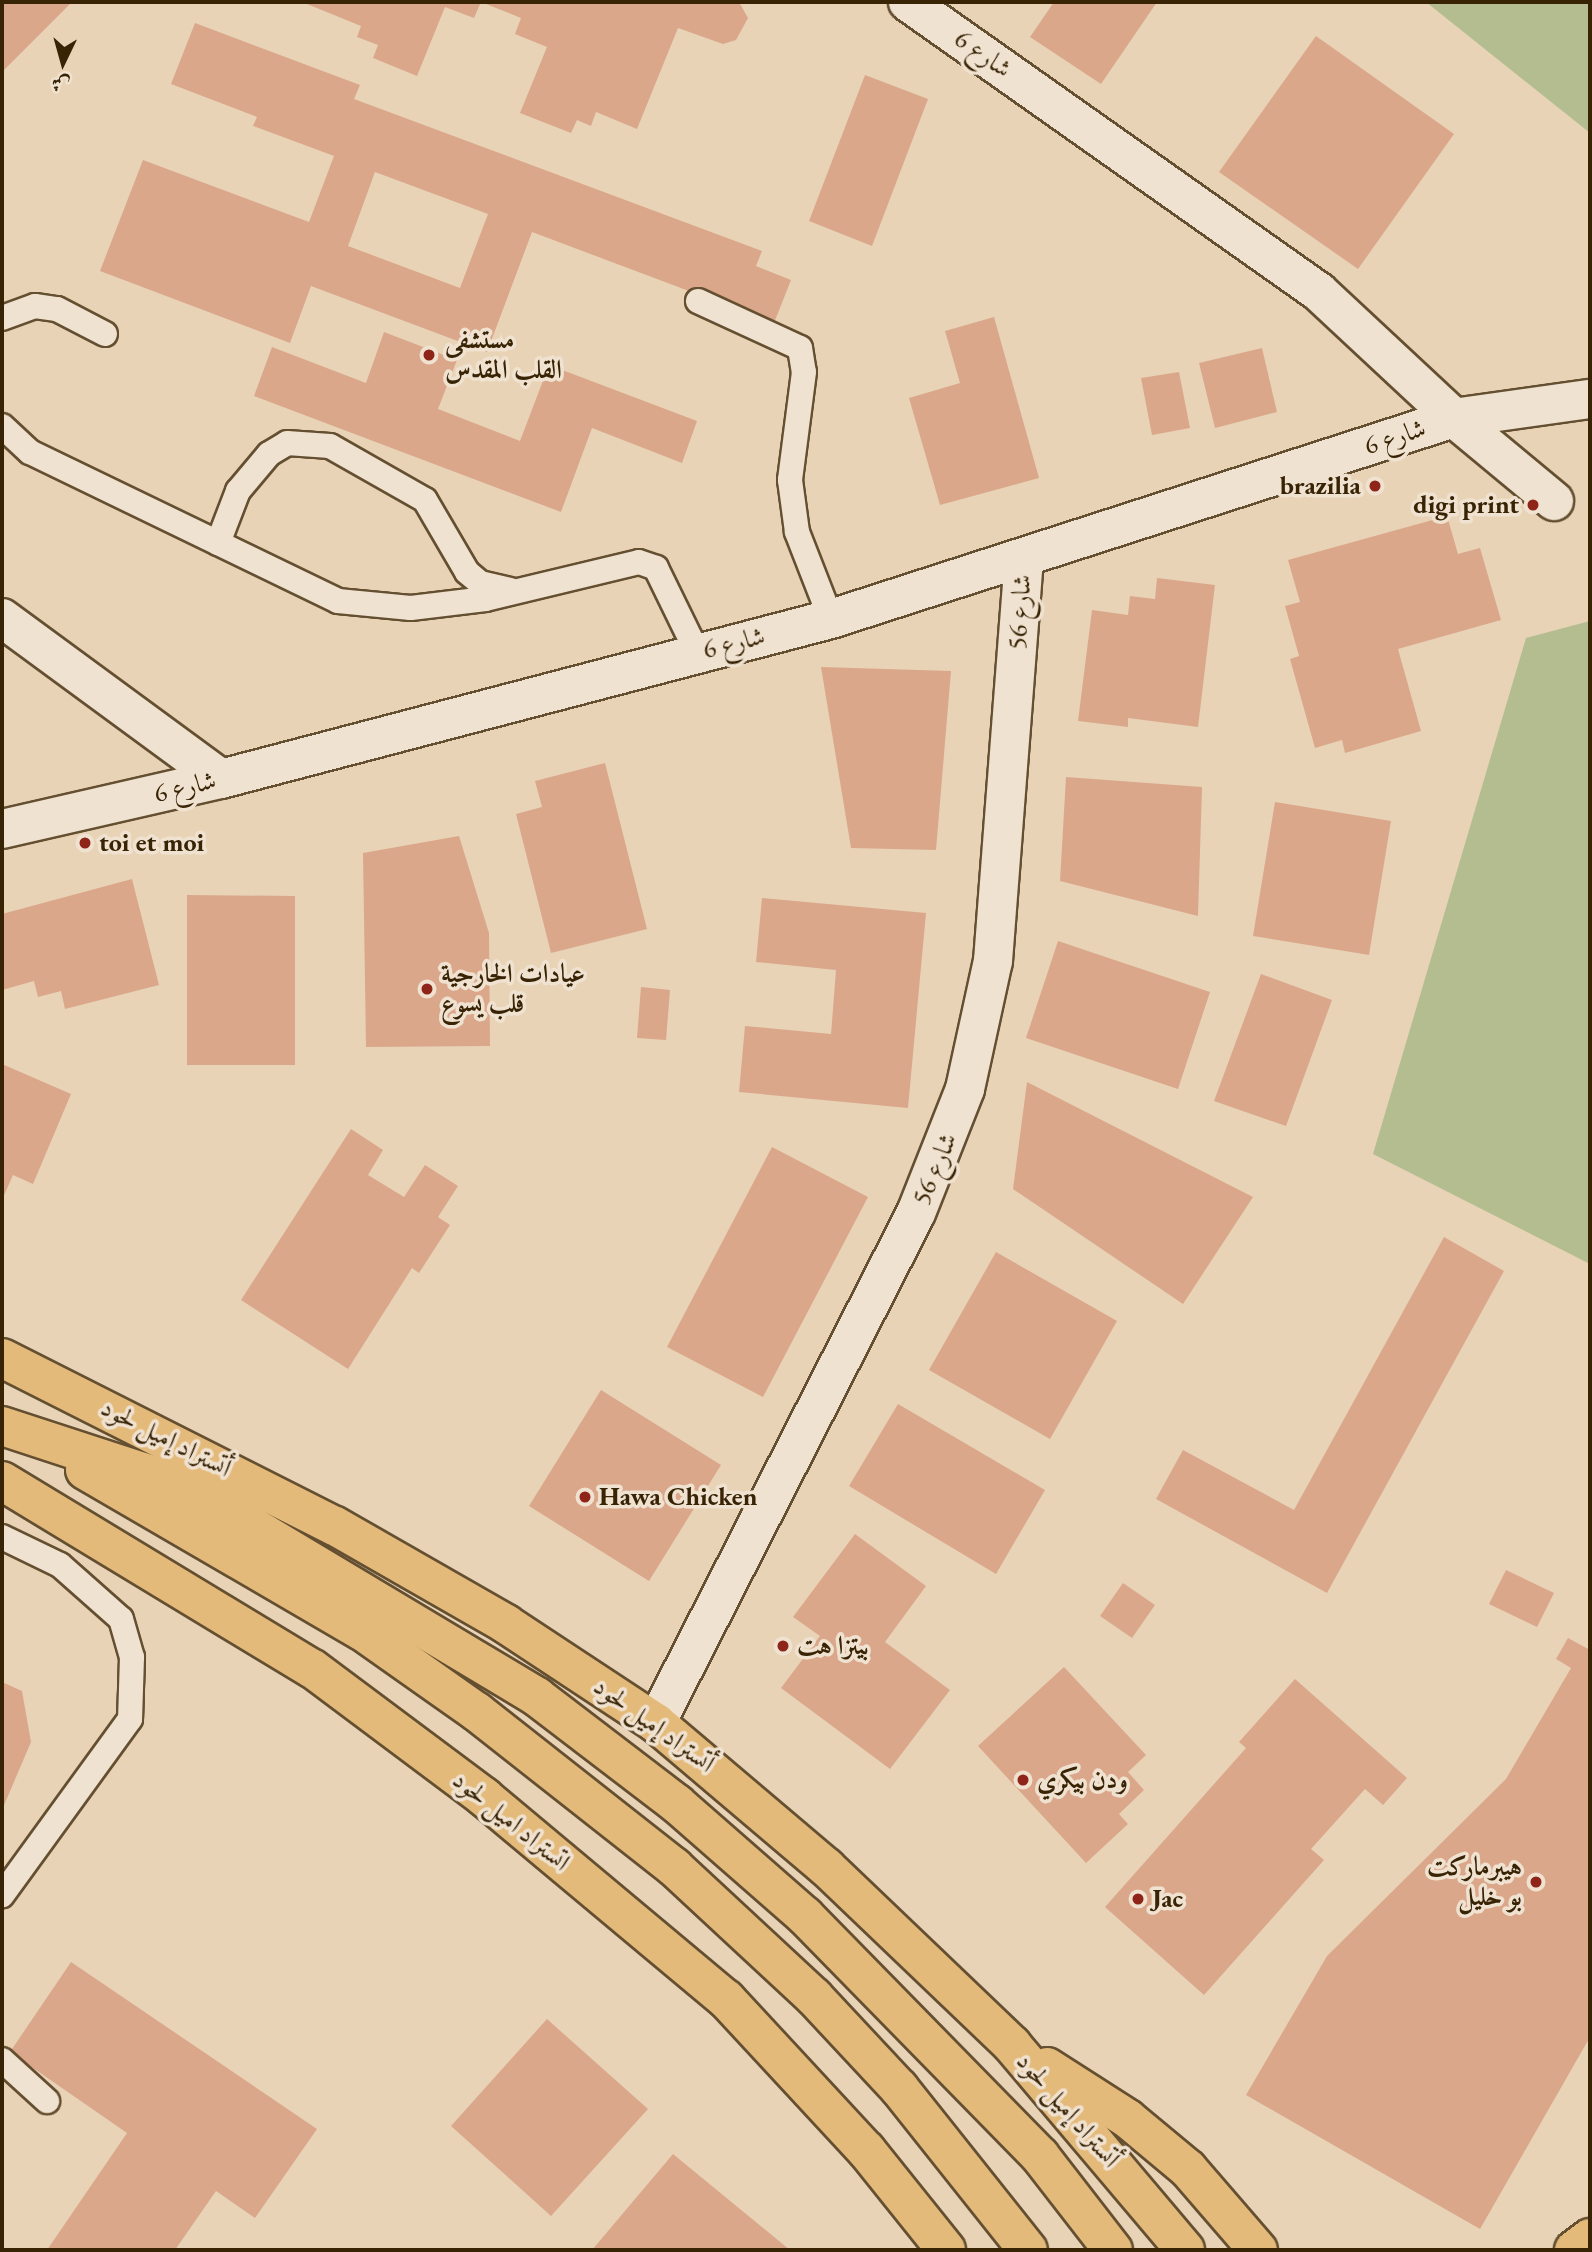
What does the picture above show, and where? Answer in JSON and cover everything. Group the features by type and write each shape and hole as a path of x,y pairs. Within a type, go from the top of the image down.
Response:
{"highway":[{"name":"أتستراد إميل لحود","path":"2,1358 335,1525 506,1624 656,1723 826,1867 1012,2045 1185,2250"},
{"path":"12,1430 152,1475 446,1637 614,1755 817,1928 1040,2156 1113,2250"},
{"path":"12,1430 362,1632 477,1712 674,1867 804,1987 890,2078 1028,2250"},
{"name":"اتستراد اميل لحود","path":"2,1481 313,1670 484,1797 726,1999 866,2150 946,2250"},
{"path":"1012,2045 1128,2119 1178,2161 1258,2250"},
{"path":"1574,2250 1590,2238"}],"street":[{"name":"شارع 6","path":"908,2 1319,292 1454,418"},
{"name":"شارع 6","path":"2,829 221,779 698,652 831,620 1454,418 1590,399"},
{"path":"1454,418 1555,501"},
{"name":"شارع 56","path":"656,1723 916,1213 954,1125 993,961 1024,558"},
{"path":"2,618 221,779"}],"lane":[{"path":"698,301 800,348 804,372 790,480 797,532 831,620"},
{"path":"2,318 11,310 46,307 105,334"},
{"path":"2,426 30,452 338,601 411,608 517,591 639,562 656,568 698,652"},
{"path":"218,543 227,512 261,463 287,443 319,445 403,483 425,500 467,572 480,583 517,591"},
{"path":"2,1537 60,1565 121,1619 132,1657 130,1719 2,1895"},
{"path":"2,2060 47,2102"}],"green space":[{"path":"1426,2 1590,2 1590,133"},
{"path":"1590,621 1590,1264 1373,1154 1526,638"}],"building":[{"path":"2,2 72,2 2,72"},
{"path":"302,2 481,2 474,18 445,7 417,76 373,58 378,45 357,37 361,26"},
{"path":"481,2 739,2 748,18 736,40 723,44 678,28 637,129 596,112 591,126 577,120 571,133 520,113 547,47 515,34 521,18"},
{"path":"1054,2 1157,2 1101,84 1030,37"},
{"path":"195,23 360,85 354,99 762,251 756,266 791,280 774,323 532,232 487,352 311,286 290,343 100,271 143,160 309,222 334,156 253,126 257,117 171,84","holes":["375,172 488,214 460,288 348,246"]},
{"path":"1316,36 1454,134 1358,269 1219,172"},
{"path":"865,75 928,99 872,246 809,221"},
{"path":"994,317 1039,478 940,505 909,398 960,383 945,331"},
{"path":"384,332 457,360 438,409 520,441 549,365 697,421 682,463 592,428 561,512 254,396 272,347 366,383"},
{"path":"1262,348 1277,412 1215,428 1199,363"},
{"path":"1179,372 1190,428 1152,435 1141,378"},
{"path":"1447,516 1458,554 1480,548 1501,620 1398,649 1421,731 1345,753 1342,740 1315,748 1290,659 1299,656 1285,606 1300,602 1288,560"},
{"path":"1157,578 1215,585 1198,727 1128,718 1128,727 1078,721 1092,610 1128,615 1130,596 1155,599"},
{"path":"821,667 951,671 936,850 851,848"},
{"path":"605,763 647,929 551,953 516,814 542,807 535,781"},
{"path":"1066,777 1202,787 1198,916 1060,881"},
{"path":"1275,802 1391,821 1369,955 1253,936"},
{"name":"عيادات الخارجية قلب يسوع","path":"459,836 489,933 490,1046 366,1047 363,853"},
{"path":"132,879 159,985 65,1009 61,991 38,997 34,981 2,990 2,914"},
{"path":"187,895 295,896 295,1065 187,1065"},
{"path":"762,898 926,913 908,1108 739,1092 745,1026 831,1034 836,970 756,962"},
{"path":"1058,941 1210,992 1178,1089 1026,1038"},
{"path":"1261,974 1332,1000 1286,1126 1214,1101"},
{"path":"641,987 670,990 666,1040 637,1038"},
{"path":"2,1064 71,1094 33,1184 13,1175 2,1200"},
{"path":"1027,1082 1253,1197 1183,1304 1013,1189"},
{"path":"351,1129 383,1150 368,1175 404,1197 425,1165 458,1186 438,1217 450,1225 419,1273 412,1268 348,1369 241,1300"},
{"path":"772,1147 868,1197 763,1397 667,1347"},
{"path":"1444,1237 1504,1271 1327,1593 1156,1499 1183,1450 1294,1510"},
{"path":"996,1252 1117,1321 1050,1439 929,1370"},
{"path":"601,1390 721,1465 649,1581 529,1506"},
{"path":"898,1404 1045,1490 996,1574 849,1486"},
{"path":"855,1534 926,1586 885,1642 950,1690 890,1769 781,1688 820,1636 793,1617"},
{"path":"1506,1570 1554,1593 1537,1627 1489,1604"},
{"path":"1123,1583 1155,1605 1132,1638 1100,1616"},
{"path":"1568,1638 1590,1650 1590,2037 1480,2229 1246,2095 1327,1956 1506,1779 1571,1668 1556,1659"},
{"path":"1064,1667 1146,1755 1128,1772 1144,1790 1119,1814 1128,1824 1086,1863 978,1746"},
{"path":"1295,1679 1407,1778 1383,1805 1365,1789 1311,1849 1324,1860 1204,1995 1105,1907 1246,1748 1239,1742"},
{"path":"2,1682 22,1691 31,1742 2,1810"},
{"path":"71,1962 317,2129 255,2218 216,2191 175,2250 47,2250 127,2133 10,2052"},
{"path":"547,2019 648,2109 551,2216 451,2126"},
{"path":"673,2154 790,2250 592,2250"}],"place":[{"name":"مستشفى القلب المقدس","path":"429,355"},
{"name":"brazilia","path":"1375,486"},
{"name":"digi print","path":"1533,505"},
{"name":"toi et moi","path":"85,843"},
{"name":"عيادات الخارجية قلب يسوع","path":"427,989"},
{"name":"Hawa Chicken","path":"585,1497"},
{"name":"بيتزا هت","path":"783,1646"},
{"name":"ودن بيكري","path":"1023,1780"},
{"name":"هيبرماركت بو خليل","path":"1536,1882"},
{"name":"Jac","path":"1138,1899"}]}
